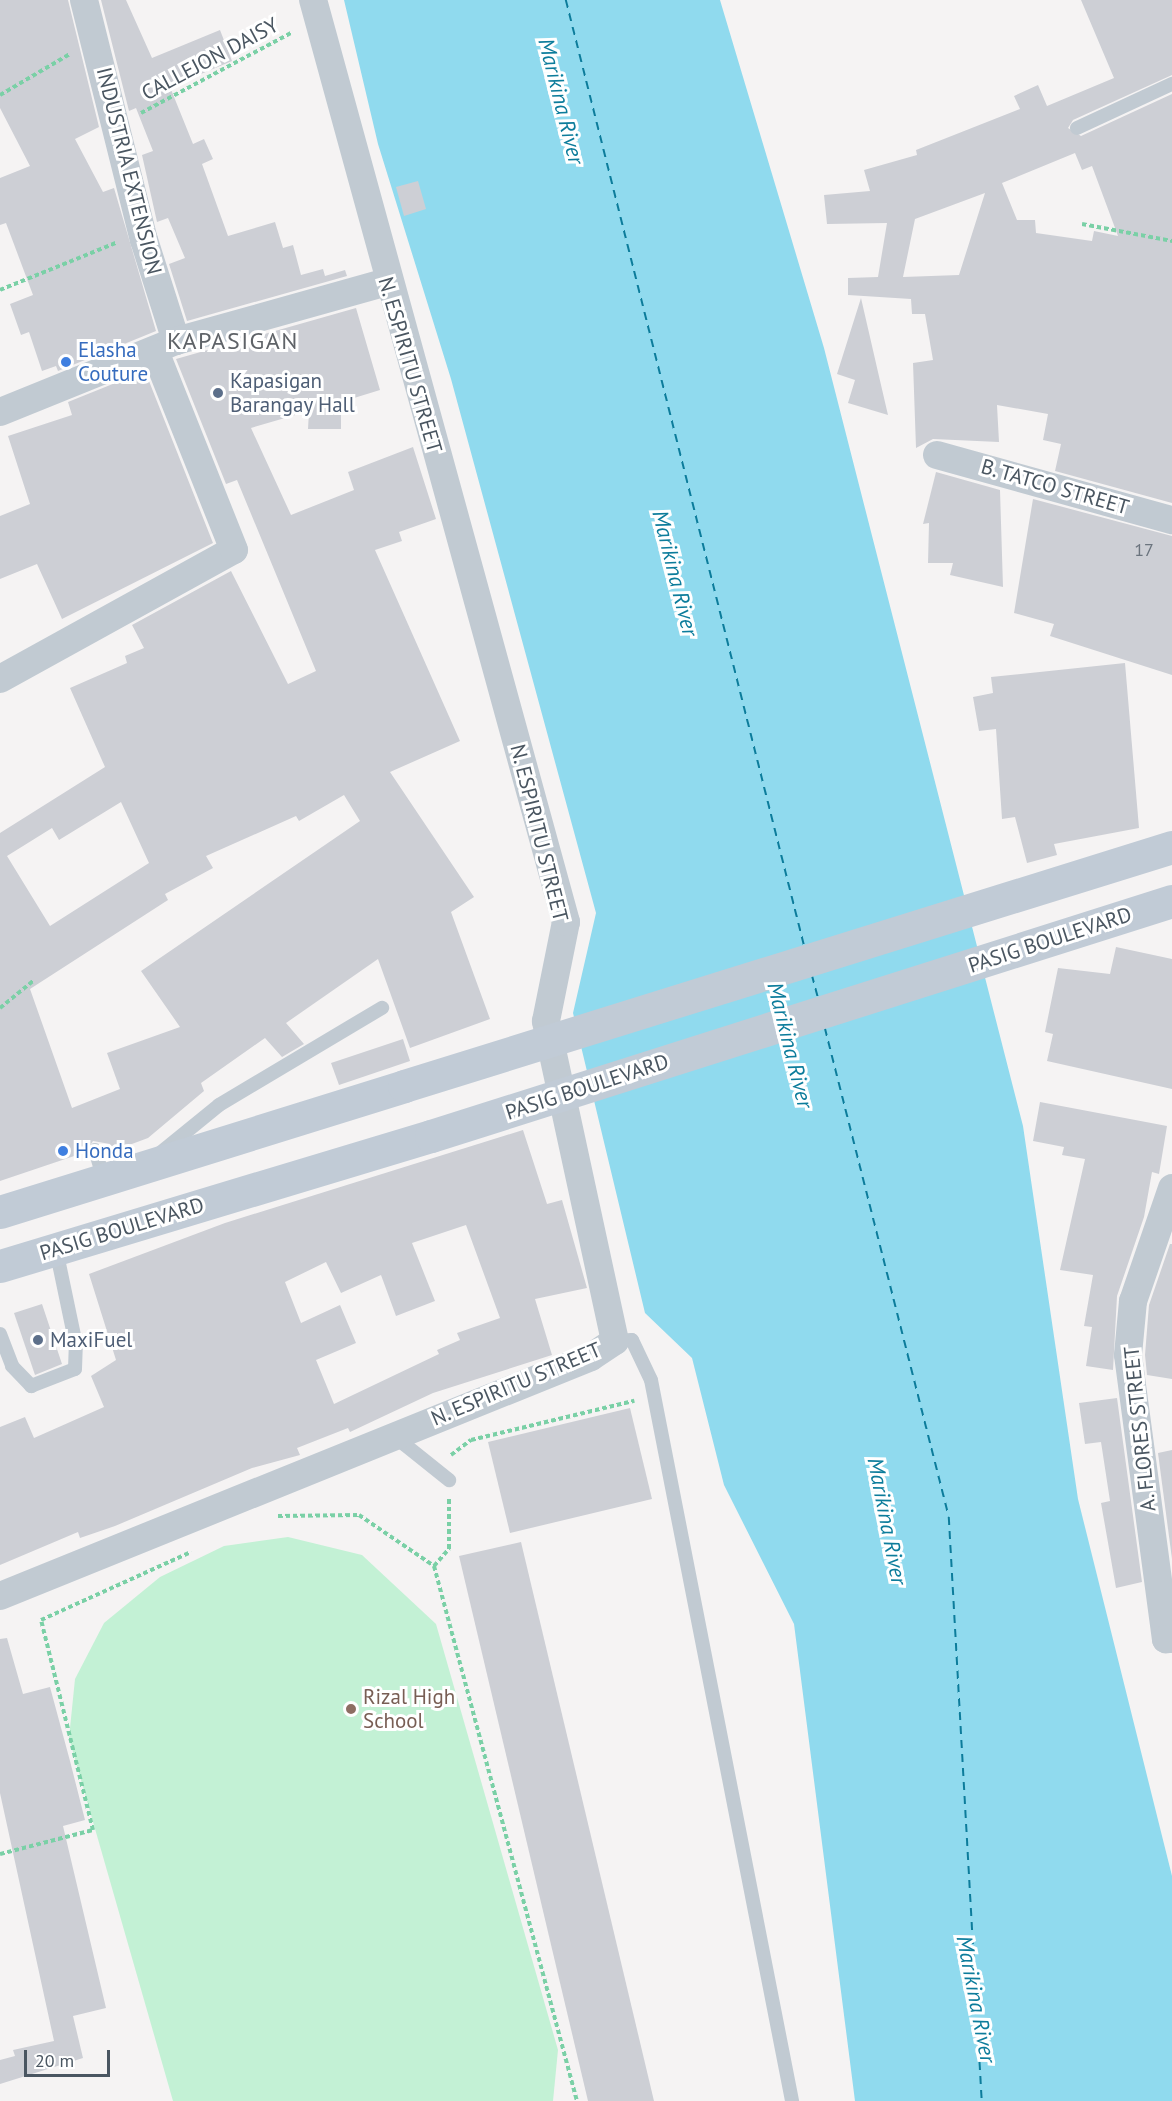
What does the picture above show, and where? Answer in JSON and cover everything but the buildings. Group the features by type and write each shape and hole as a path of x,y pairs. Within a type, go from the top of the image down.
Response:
{"main road":[{"path":"0,1212 100,1165 147,1166 1172,847"},
{"name":"PASIG BOULEVARD","path":"0,1266 431,1136 1172,901"}],"street":[{"name":"INDUSTRIA EXTENSION","path":"0,678 234,550 166,347 117,126 96,38 84,0"},
{"name":"N. ESPIRITU STREET","path":"0,1596 133,1546 399,1433 591,1357 615,1341 546,1021 566,922 387,282 315,9"},
{"path":"0,412 166,347 387,282"},
{"name":"B. TATCO STREET","path":"938,455 1172,520"},
{"name":"A. FLORES STREET","path":"1169,1639 1128,1355 1133,1301 1172,1188"}],"lane":[{"path":"1077,128 1172,84"},
{"path":"147,1166 219,1105 382,1008"},
{"path":"0,1334 12,1366 31,1386 75,1369 76,1345 56,1249"},
{"path":"615,1341 632,1340 651,1380 792,2101"},
{"path":"399,1433 404,1444 449,1480"}],"path":[{"name":"CALLEJON DAISY","path":"117,126 315,9"},
{"path":"0,95 96,38"},
{"path":"1082,224 1172,241"},
{"path":"0,290 142,233"},
{"path":"0,1008 33,981"},
{"path":"433,1467 471,1440 634,1400"},
{"path":"434,1566 449,1549 449,1480"},
{"path":"271,1516 359,1515 434,1566 577,2101"},
{"path":"0,1854 93,1830 41,1620 198,1549"}],"green space":[{"path":"288,1537 362,1555 436,1624 558,2050 553,2101 173,2101 69,1738 75,1679 104,1623 160,1577 224,1546"}],"water":[{"name":"Marikina River","path":"344,0 720,0 824,348 1023,1126 1078,1499 1172,1876 1172,2101 855,2101 794,1624 724,1485 692,1358 645,1313 573,1013 596,913 451,379 378,144"}],"ferry route":[{"path":"566,0 804,945"},
{"path":"812,975 818,997"},
{"path":"825,1028 949,1517 982,2101"}],"place":[{"name":"Elasha Couture","path":"66,362"},
{"name":"Kapasigan Barangay Hall","path":"218,393"},
{"name":"Honda","path":"63,1151"},
{"name":"MaxiFuel","path":"38,1340"},
{"name":"Rizal High School","path":"351,1709"}],"district":[{"name":"KAPASIGAN","path":"233,341"}]}
